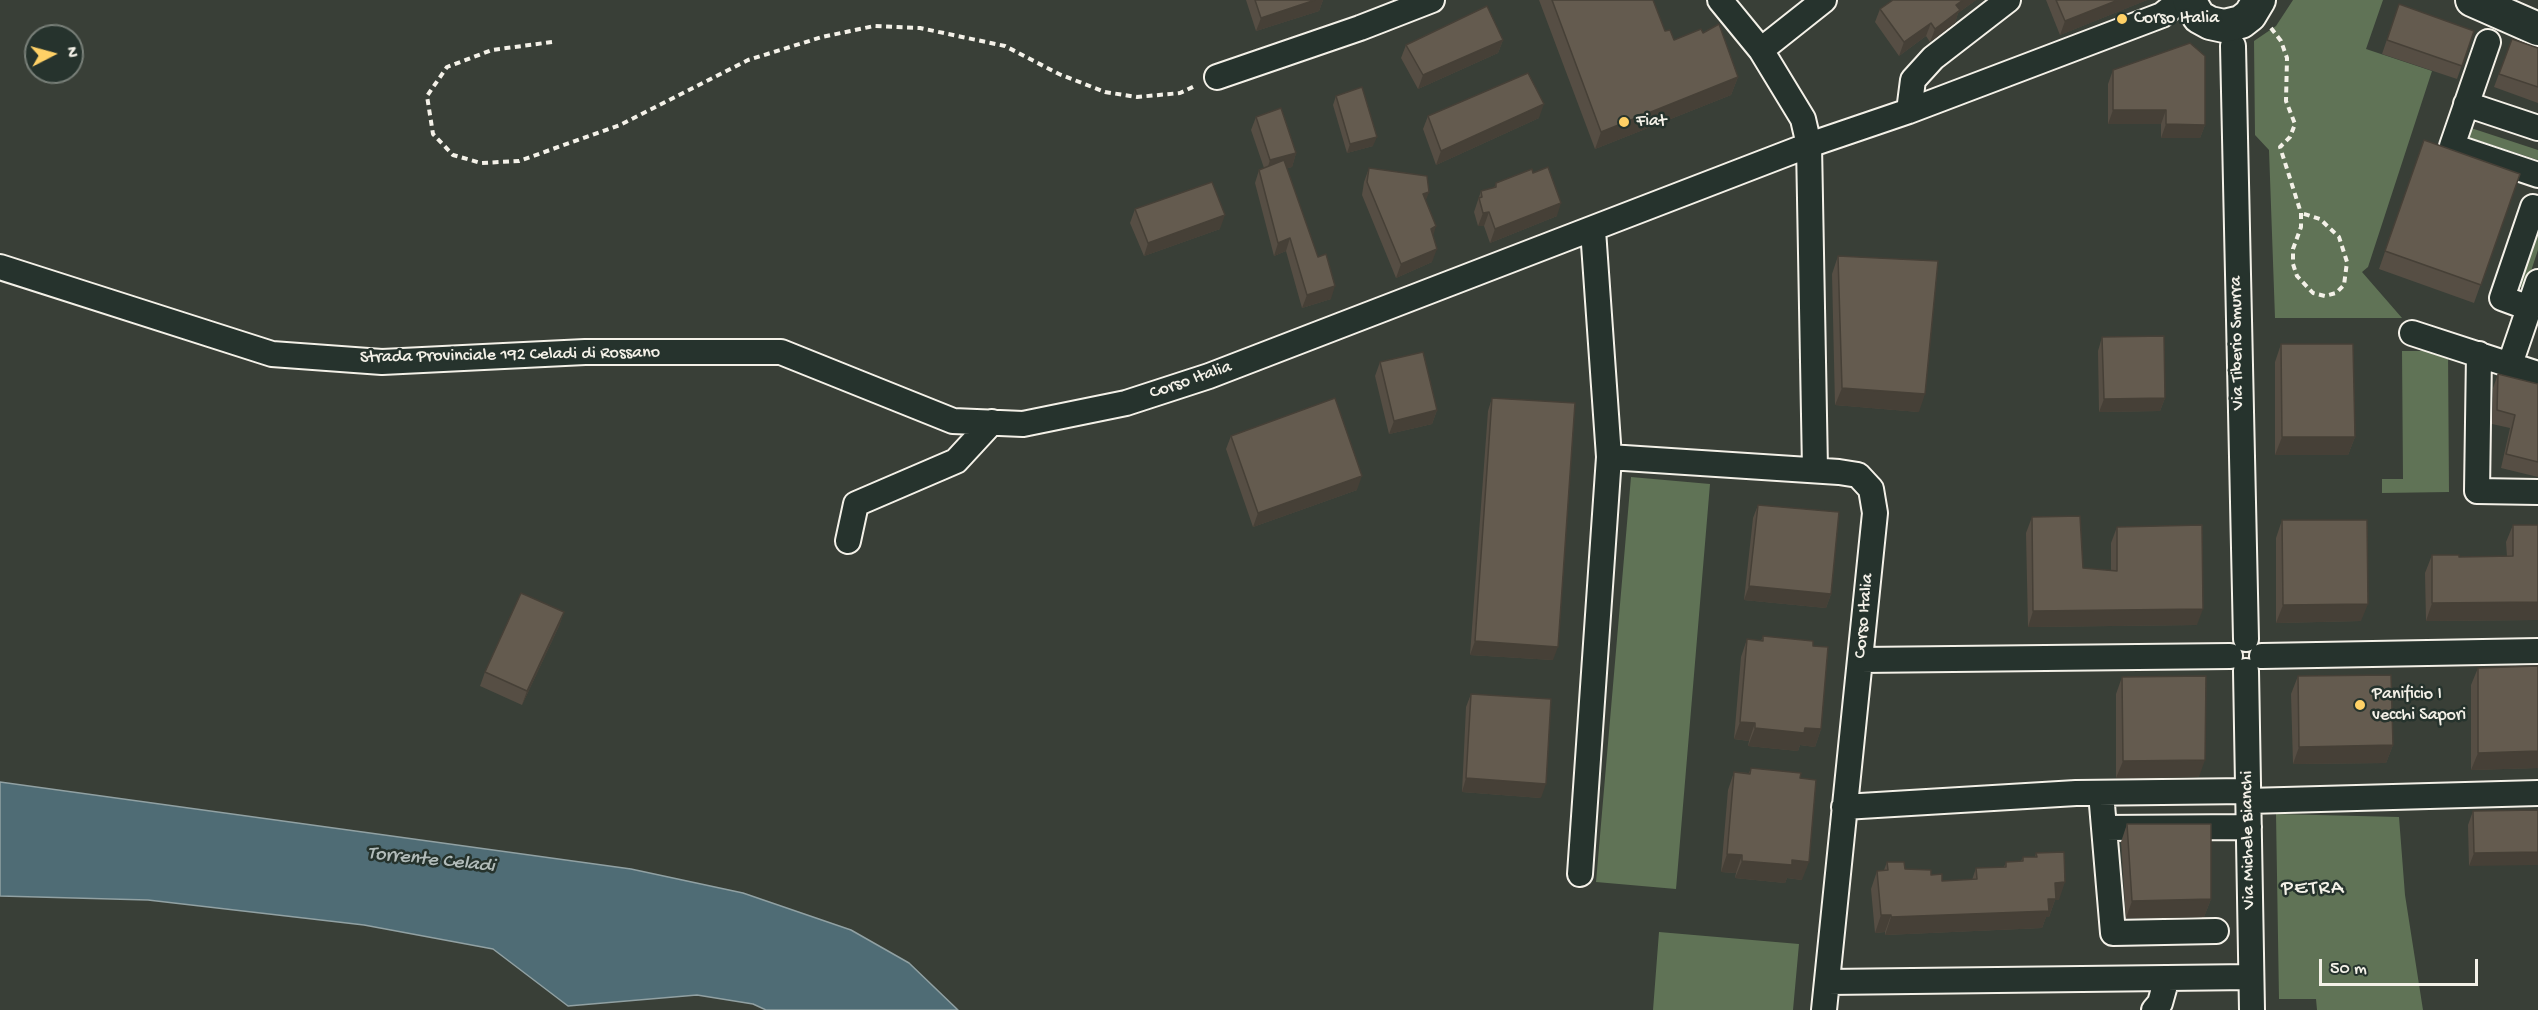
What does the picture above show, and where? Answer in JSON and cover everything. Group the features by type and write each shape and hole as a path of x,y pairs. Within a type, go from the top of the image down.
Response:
{"main road":[{"path":"2472,0 2538,29"},
{"path":"2195,10 2233,25 2259,13"}],"street":[{"path":"1217,77 1360,28 1432,0"},
{"path":"1720,0 1761,50 1803,119 1809,145 1815,469"},
{"path":"1761,50 1824,0"},
{"path":"1909,111 1913,80 1933,58 1996,4"},
{"path":"2195,10 2233,46 2259,13"},
{"name":"Corso Italia","path":"781,352 953,421 1023,424 1126,403 1199,380 1809,145 1909,111 2162,15 2195,10"},
{"path":"2488,42 2452,146 2538,175"},
{"name":"Via Tiberio Smurra","path":"2233,46 2246,655"},
{"path":"2466,104 2538,128"},
{"path":"2529,308 2502,298 2536,203"},
{"path":"1580,874 1609,457 1593,230"},
{"name":"Strada Provinciale 192 Celadi di Rossano","path":"0,267 272,354 382,362 585,352 781,352"},
{"path":"2511,364 2538,282"},
{"path":"2412,333 2538,374"},
{"path":"2479,354 2476,491 2538,492"},
{"path":"848,541 856,504 956,461 992,422"},
{"name":"Corso Italia","path":"1609,457 1815,469 1858,475 1871,489 1875,500 1861,660 1824,1010"},
{"path":"1861,660 2538,651"},
{"name":"Via Michele Bianchi","path":"2246,655 2252,1010"},
{"path":"1844,807 2101,793 2248,796 2538,792"},
{"path":"2101,793 2113,933 2216,931"},
{"path":"2104,828 2249,826"},
{"path":"1828,982 2251,977"},
{"path":"2154,1010 2160,1003 2167,978"}],"path":[{"path":"2259,13 2280,41 2287,58 2286,101 2295,124 2290,137 2280,147 2301,213 2301,227 2293,249 2293,264 2297,276 2313,293 2325,296 2336,293 2344,285 2347,262 2340,237 2320,219 2301,213"},
{"path":"552,42 492,50 447,67 427,96 433,134 453,156 481,163 519,161 620,125 748,60 822,37 874,26 920,28 1005,46 1059,74 1105,92 1137,97 1180,93 1217,77"}],"green space":[{"path":"2293,0 2383,0 2366,49 2432,71 2368,267 2362,272 2402,318 2275,318 2269,150 2255,135 2254,41 2276,26"},
{"path":"2471,128 2538,150 2538,160 2468,137"},
{"path":"2538,227 2538,250 2525,289 2518,286"},
{"path":"2402,351 2448,351 2449,492 2382,493 2382,479 2403,479"},
{"path":"1631,477 1710,484 1676,889 1596,882"},
{"path":"2276,814 2399,817 2405,895 2423,1010 2317,1010 2316,999 2279,999"},
{"path":"1659,932 1799,944 1793,1010 1653,1010"}],"water":[{"name":"Torrente Celadi","path":"0,782 631,869 743,893 851,930 909,963 958,1010 766,1010 753,1004 697,995 568,1006 493,949 364,925 148,900 0,896"}],"building":[{"path":"1255,0 1315,0 1261,18"},
{"path":"1552,0 1653,0 1665,31 1670,30 1674,40 1701,29 1703,33 1719,24 1738,77 1601,132"},
{"path":"1893,0 1963,0 1956,5 1960,10 1935,29 1931,23 1904,42 1880,9"},
{"path":"2056,0 2118,0 2065,21"},
{"path":"2399,4 2474,31 2462,66 2387,40"},
{"path":"1487,6 1503,40 1423,75 1406,45"},
{"path":"2512,39 2538,48 2538,87 2499,74"},
{"path":"2190,43 2205,56 2205,125 2166,124 2166,110 2113,110 2113,70"},
{"path":"1528,73 1544,104 1441,151 1428,116"},
{"path":"1362,87 1377,137 1350,144 1336,96"},
{"path":"1281,108 1296,153 1270,160 1256,117"},
{"path":"2424,140 2520,174 2481,285 2385,251"},
{"path":"1284,160 1318,257 1326,254 1335,286 1307,295 1290,238 1278,243 1259,170"},
{"path":"1548,167 1561,203 1495,229 1489,212 1483,213 1479,198 1482,197 1481,191 1496,187 1496,183 1532,169 1533,173"},
{"path":"1369,168 1427,176 1429,192 1423,194 1436,226 1431,229 1437,249 1401,264 1367,182"},
{"path":"1212,182 1225,215 1148,243 1135,209"},
{"path":"1838,256 1938,261 1925,394 1842,388"},
{"path":"2164,336 2165,398 2104,399 2102,337"},
{"path":"2281,344 2353,344 2355,437 2282,437"},
{"path":"1423,352 1437,410 1394,421 1380,362"},
{"path":"2498,374 2538,384 2538,462 2506,454 2515,415 2497,410"},
{"path":"1335,398 1362,476 1258,513 1231,436"},
{"path":"1492,398 1575,403 1558,647 1475,641"},
{"path":"1758,505 1839,512 1831,594 1749,586"},
{"path":"2080,516 2083,568 2117,571 2117,527 2202,525 2203,609 2033,611 2032,517"},
{"path":"2282,520 2367,520 2368,604 2283,605"},
{"path":"2513,525 2538,525 2538,602 2432,603 2432,555 2513,556"},
{"path":"521,593 564,612 527,691 485,672"},
{"path":"1763,636 1813,641 1813,646 1828,647 1821,729 1805,728 1804,733 1755,728 1755,723 1740,722 1747,639 1763,641"},
{"path":"2538,666 2538,751 2478,753 2478,668"},
{"path":"2391,675 2393,745 2299,747 2298,676"},
{"path":"2206,676 2205,760 2123,761 2122,677"},
{"path":"1471,694 1551,699 1546,784 1466,778"},
{"path":"1751,768 1801,773 1800,778 1816,780 1809,862 1792,860 1792,865 1742,861 1742,855 1727,854 1734,772 1750,774"},
{"path":"2538,810 2538,852 2474,853 2473,811"},
{"path":"2127,824 2211,824 2211,899 2132,901"},
{"path":"2064,852 2065,882 2055,883 2056,899 2048,899 2049,911 1891,917 1891,915 1881,915 1877,871 1888,870 1887,862 1904,862 1905,869 1931,870 1931,875 1942,874 1942,881 1977,879 1976,868 2006,867 2006,862 2023,861 2023,857 2037,857 2036,853"}],"place":[{"name":"Corso Italia","path":"2122,19"},
{"name":"Fiat","path":"1624,122"},
{"name":"Panificio I vecchi Sapori","path":"2360,705"}],"district":[{"name":"PETRA","path":"2313,890"}]}
